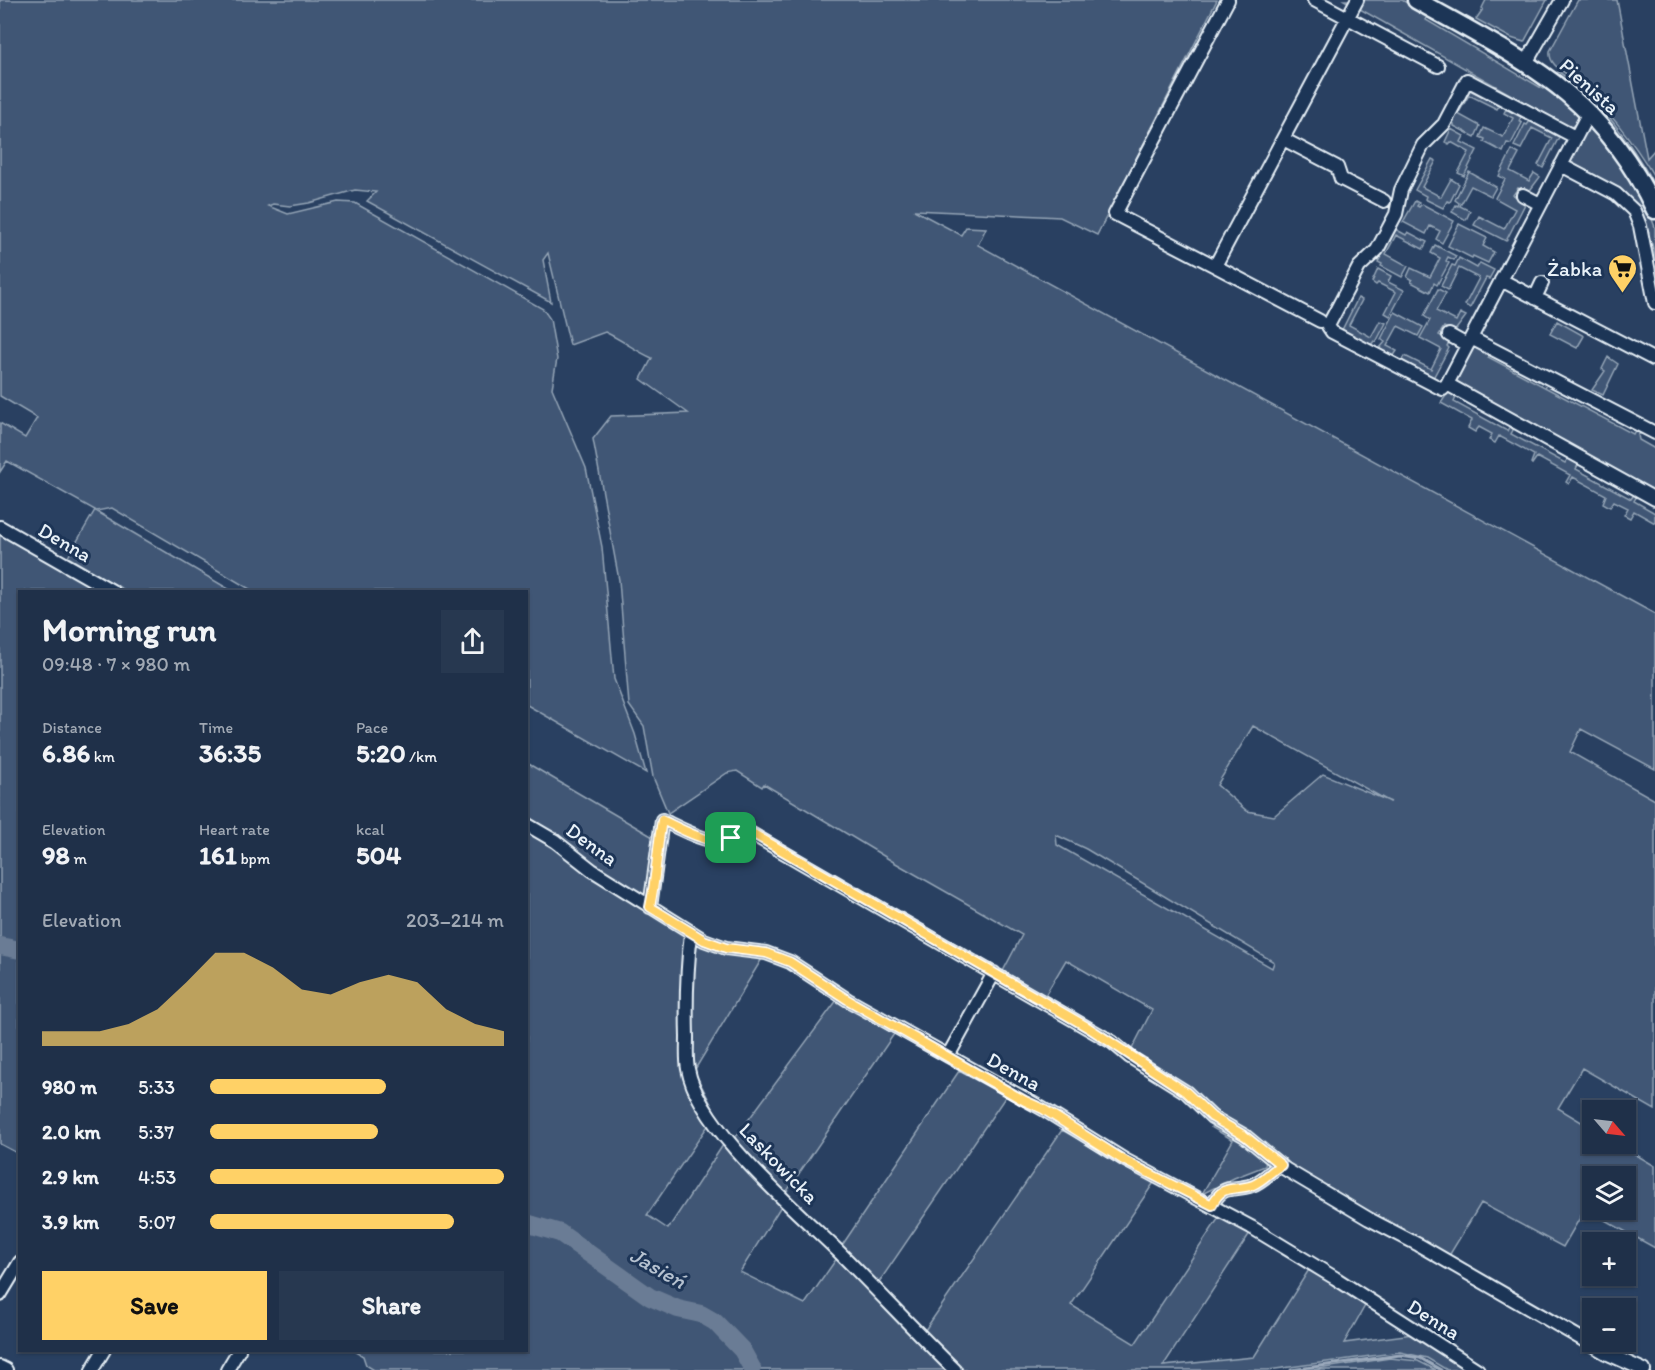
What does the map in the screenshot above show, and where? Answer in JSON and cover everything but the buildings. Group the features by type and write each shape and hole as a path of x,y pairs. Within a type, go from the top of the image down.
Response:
{"street":[{"path":"1228,0 1115,214 1320,321"},
{"path":"1314,0 1438,66"},
{"path":"1215,266 1357,0"},
{"path":"1416,0 1526,63"},
{"name":"Pienista","path":"1562,0 1526,63 1564,90 1604,128 1629,160 1655,210"},
{"path":"1575,138 1467,81 1444,124 1423,145 1401,190 1396,213 1377,250 1359,267 1328,326 1332,332 1443,389 1589,112"},
{"path":"1283,139 1337,167 1341,179 1384,201"},
{"path":"1561,165 1616,195 1634,211 1640,226 1655,303"},
{"path":"1523,195 1540,204"},
{"path":"1501,280 1655,360"},
{"path":"1535,298 1542,283"},
{"path":"1449,335 1469,341 1655,433"},
{"path":"1447,384 1655,499"},
{"name":"Denna","path":"0,527 110,590"},
{"path":"650,907 662,820 711,840 720,841 750,832 1118,1046 1130,1057 1186,1092 1212,1117 1245,1136 1281,1165 1369,1219 1419,1245 1606,1353 1644,1370"},
{"name":"Denna","path":"528,825 555,841 592,870 691,933 726,948 766,953 790,962 848,1000 1043,1109 1125,1161 1212,1205 1326,1272 1478,1370"},
{"name":"Laskowicka","path":"691,933 687,1004 688,1069 697,1095 721,1132 739,1154 955,1370"},
{"path":"948,1056 994,973"},
{"path":"1212,1205 1216,1196 1222,1191 1251,1185 1281,1165"},
{"path":"0,1295 18,1265"},
{"path":"92,1370 103,1352"},
{"path":"227,1370 238,1352"},
{"path":"0,1367 6,1370"}],"shaded area":[{"path":"0,0 1217,0 1097,235 1060,217 914,210 961,235 966,227 986,228 978,245 1655,614 1655,769 1581,729 1570,752 1655,800 1655,1110 1582,1068 1558,1108 1582,1122 1582,1154 1635,1154 1655,1166 1655,1248 1636,1237 1636,1232 1626,1232 1605,1220 1636,1220 1636,1166 1582,1166 1582,1214 1563,1247 1481,1203 1444,1264 1279,1157 1266,1160 1265,1166 1202,1194 1233,1140 1211,1127 1219,1118 1191,1088 1131,1051 1152,1010 1066,960 1043,999 1002,973 1022,935 764,784 762,787 737,771 727,773 668,813 653,777 644,726 629,705 619,580 593,439 611,416 688,413 641,379 652,358 605,332 570,345 548,253 543,260 551,302 367,201 376,192 355,190 309,203 268,206 288,214 338,202 355,203 543,309 550,319 557,359 552,388 586,468 602,547 614,679 635,734 646,773 528,706 528,590 251,590 112,508 96,511 230,590 124,590 68,557 95,510 7,461 0,472 0,423 25,438 37,418 0,396","holes":["1253,726 1387,800 1323,774 1274,816 1247,811 1217,785","1056,835 1086,849 1274,962 1272,968 1057,845"]},
{"path":"1344,0 1402,0 1428,15 1426,20 1543,89 1547,84 1579,113 1578,121 1570,128"},
{"path":"1486,0 1547,0 1524,42 1511,38 1476,19"},
{"path":"1578,0 1617,0 1647,158 1655,149 1655,178 1610,114 1552,61 1550,51"},
{"path":"1559,72 1588,95 1614,123 1655,186 1655,195 1601,116 1555,73"},
{"path":"1468,89 1499,105 1497,109 1469,95 1458,114 1480,126 1475,137 1454,126 1451,122"},
{"path":"1506,109 1521,117 1519,121 1522,123 1511,144 1507,143 1503,152 1484,142 1485,139 1480,137 1484,128 1503,137 1513,118 1504,113"},
{"path":"1530,121 1559,137 1543,168 1538,165 1552,138 1532,128 1521,149 1514,146 1525,124 1527,125"},
{"path":"1592,126 1618,157 1651,217 1655,227 1655,261 1652,244 1648,244 1646,234 1649,232 1640,211 1571,163 1570,158 1586,127"},
{"path":"1451,129 1464,136 1461,142 1477,150 1464,176 1458,173 1469,152 1451,142 1449,144 1445,142"},
{"path":"1512,150 1519,154 1510,171 1529,181 1534,173 1540,177 1528,193 1518,188 1513,195 1526,202 1506,241 1474,225 1479,216 1504,229 1515,209 1495,198 1505,179 1499,176"},
{"path":"1432,159 1436,161 1422,187 1441,197 1451,179 1459,184 1450,202 1447,201 1443,208 1425,199 1426,196 1415,190"},
{"path":"1469,172 1496,187 1491,196 1471,186 1460,206 1470,211 1466,220 1452,212 1456,205 1458,206 1459,203 1455,200"},
{"path":"1415,201 1419,203 1417,206 1422,204 1454,221 1442,243 1436,239 1440,231 1430,226 1426,234 1403,222"},
{"path":"1459,224 1487,238 1483,246 1494,252 1488,263 1448,246"},
{"path":"1395,229 1406,235 1408,232 1427,242 1423,249 1396,235 1386,254 1408,266 1402,277 1381,266 1382,264 1378,262"},
{"path":"1435,245 1456,256 1454,260 1448,257 1446,261 1449,263 1437,285 1434,283 1430,292 1411,282 1412,280 1407,277 1411,268 1430,277 1440,258 1431,253"},
{"path":"1459,258 1477,268 1480,263 1494,270 1489,279 1486,278 1470,308 1465,305 1479,278 1459,268 1448,290 1441,286 1452,265 1455,266"},
{"path":"1378,269 1391,276 1388,282 1404,290 1390,316 1385,313 1396,292 1372,282"},
{"path":"1438,289 1446,293 1436,311 1456,321 1460,313 1466,316 1454,332 1444,327 1439,335 1450,341 1447,346 1449,348 1433,378 1402,362 1405,356 1431,369 1441,349 1420,338 1430,320 1424,316"},
{"path":"1358,298 1362,300 1349,325 1371,337 1380,321 1386,323 1376,342 1374,341 1371,345 1342,330"},
{"path":"1395,312 1423,327 1418,336 1398,326 1387,346 1397,351 1393,357 1379,349 1385,342 1381,339"},
{"path":"1557,321 1584,336 1577,348 1550,334"},
{"path":"1477,346 1490,352 1488,357 1633,434 1635,430 1644,432 1638,435 1639,440 1655,449 1655,495 1454,383 1472,347"},
{"path":"1608,357 1618,364 1603,395 1592,390 1605,371 1602,369"},
{"path":"1449,391 1457,395 1454,402 1507,431 1511,424 1515,426 1511,434 1565,463 1569,457 1579,463 1576,469 1631,499 1635,493 1638,494 1634,501 1655,513 1655,523 1634,511 1630,518 1624,515 1628,508 1614,501 1610,507 1603,503 1606,495 1573,477 1569,484 1566,482 1570,475 1537,457 1532,464 1534,455 1499,436 1495,443 1489,440 1492,434 1479,427 1475,432 1468,428 1472,420 1441,403"},
{"path":"0,529 110,590 18,590 18,1153 0,1144"},
{"path":"528,764 653,837 647,895 642,896 528,818"},
{"path":"528,833 551,845 703,945 763,957 694,1071 716,1114 647,1215 668,1229 723,1145 781,1206 740,1272 805,1304 837,1258 945,1370 758,1370 752,1368 752,1370 374,1370 366,1365 363,1356 356,1352 528,1352"},
{"path":"837,1000 894,1034 785,1194 735,1138"},
{"path":"959,1071 1006,1096 877,1285 841,1247"},
{"path":"1062,1130 1155,1181 1071,1305 1135,1344 1220,1216 1250,1233 1163,1366 1254,1357 1310,1268 1366,1304 1344,1343 1413,1334 1471,1370 1447,1370 1427,1358 1400,1352 1268,1370 961,1370 923,1333"},
{"path":"1390,1358 1418,1361 1436,1370 1311,1370"}],"waterway":[{"name":"Jasień","path":"0,946 18,950"},
{"name":"Jasień","path":"528,1224 560,1233 650,1297 678,1309 701,1314 715,1322 742,1350 752,1368"},
{"path":"1291,1370 1400,1355 1420,1358 1441,1370"}],"place":[{"name":"Żabka","path":"1623,294"}],"route":[{"path":"662,820 711,840 720,841 731,838 750,832 1089,1028 1186,1092 1212,1117 1245,1136 1281,1165 1251,1185 1222,1191 1216,1196 1212,1205 1125,1161 1043,1109 848,1000 790,962 766,953 726,948 704,940 650,907 662,820"}]}
